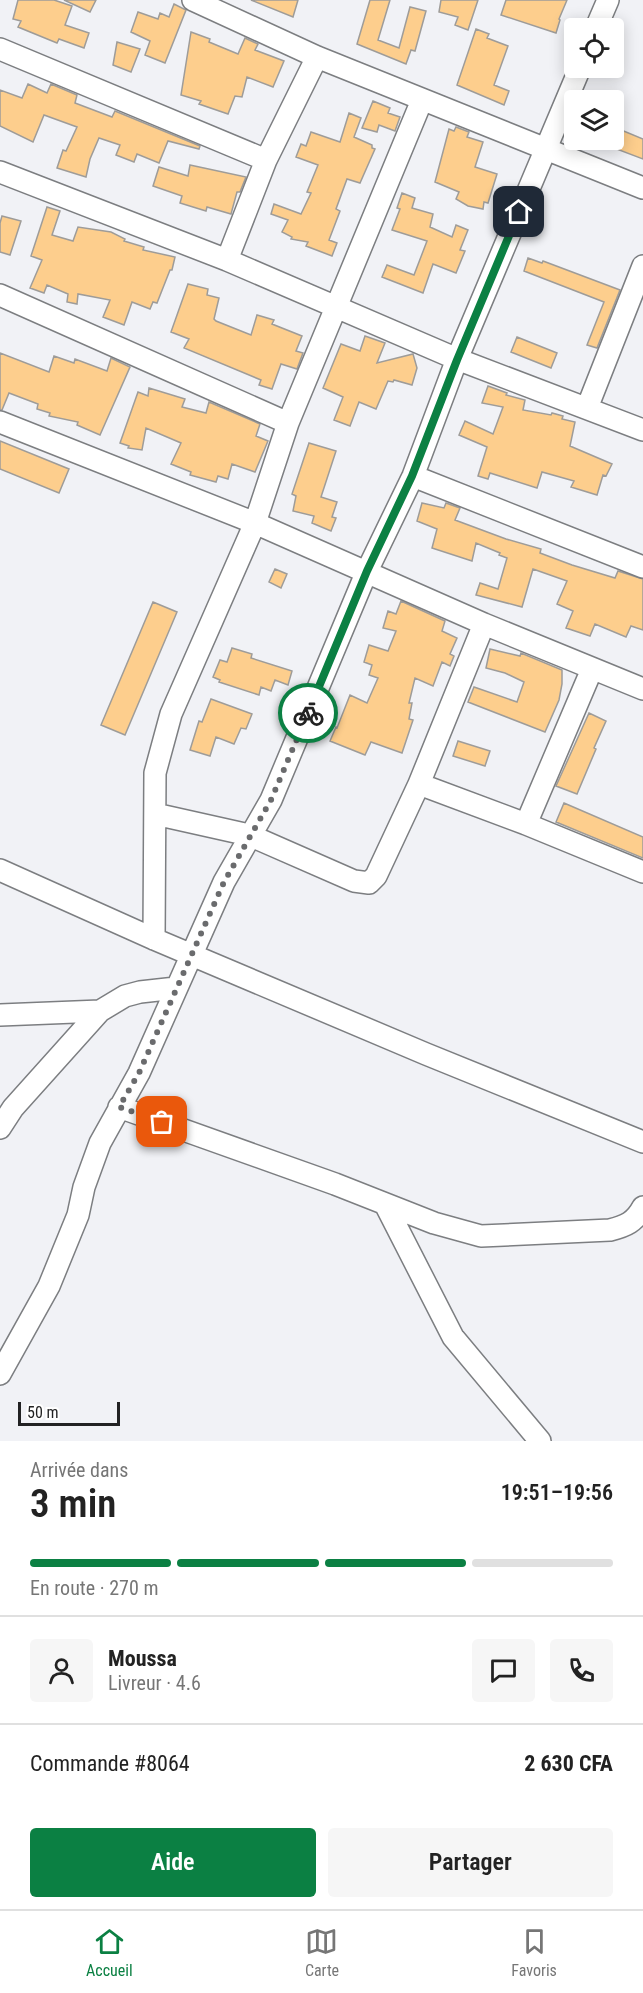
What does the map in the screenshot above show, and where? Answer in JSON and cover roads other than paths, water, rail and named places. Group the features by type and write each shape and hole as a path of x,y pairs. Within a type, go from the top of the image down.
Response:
{"street":[{"path":"193,0 219,5 317,57 643,188"},
{"path":"600,18 608,0"},
{"path":"0,49 266,160"},
{"path":"227,260 266,160 317,57"},
{"path":"0,1374 49,1286 78,1215 90,1166 119,1107 139,1073 190,954 224,882 271,800 367,571 412,476 457,360 576,78"},
{"path":"154,939 155,773 171,714 255,523 288,423 422,99"},
{"path":"0,172 227,260 457,360 643,430"},
{"path":"587,408 636,306 643,266"},
{"path":"0,295 288,423"},
{"path":"0,422 255,523 484,624 643,689"},
{"path":"412,476 643,567"},
{"path":"155,814 249,835 354,881 369,883 376,876 419,784 484,624"},
{"path":"526,824 592,669"},
{"path":"419,784 526,824 643,872"},
{"path":"0,870 154,939 437,1059 643,1142"},
{"path":"0,1128 13,1107 100,1011 125,996 176,988"},
{"path":"0,1015 100,1011"},
{"path":"119,1107 335,1184 434,1223 481,1236 610,1230 626,1226 637,1217 643,1207"},
{"path":"385,1204 453,1336 540,1441"}]}
